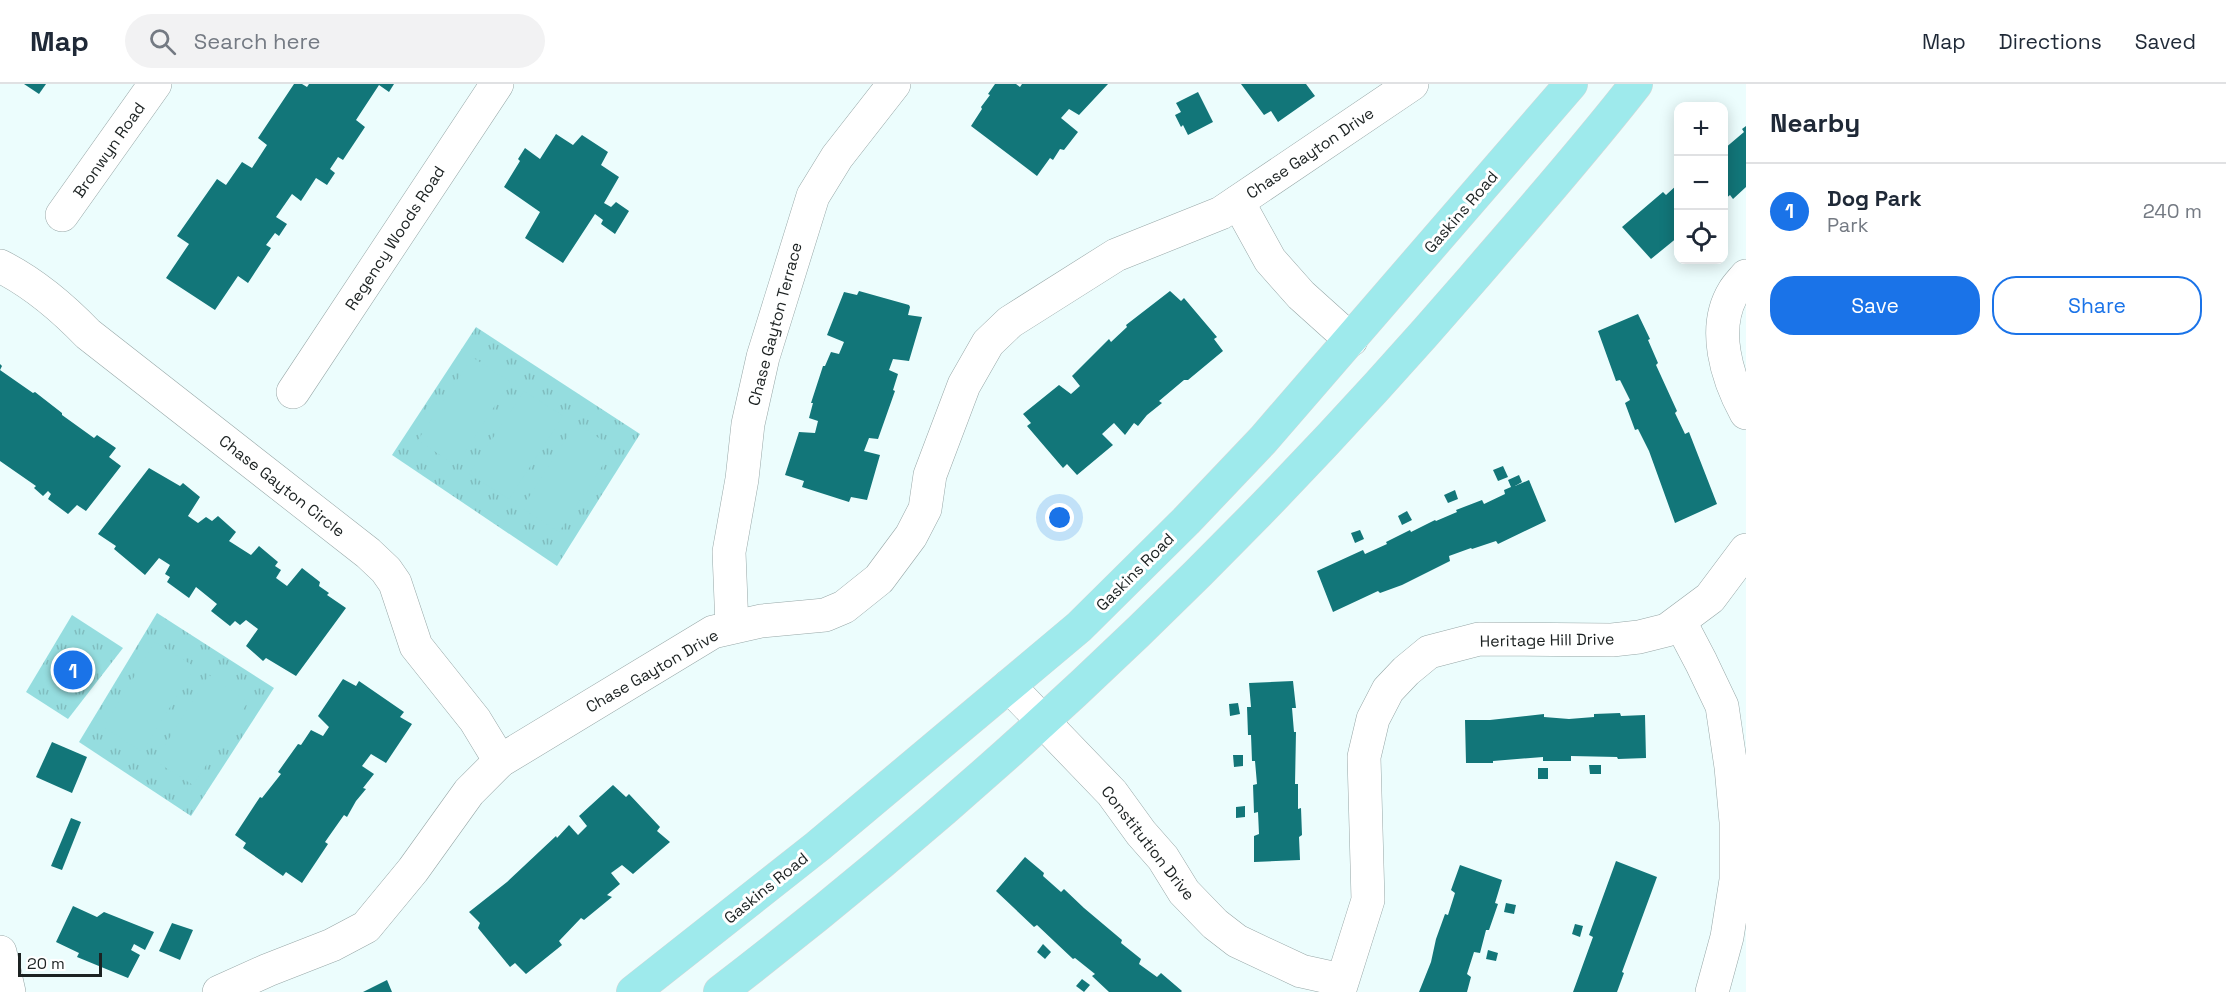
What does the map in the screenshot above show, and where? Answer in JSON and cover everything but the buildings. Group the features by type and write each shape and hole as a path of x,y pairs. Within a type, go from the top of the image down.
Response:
{"main road":[{"name":"Gaskins Road","path":"633,992 810,853 1079,627 1186,521 1263,440 1571,84"},
{"path":"720,992 931,822 1198,576 1338,430 1498,249 1636,84"}],"street":[{"name":"Bronwyn Road","path":"62,215 155,84"},
{"name":"Regency Woods Road","path":"293,392 497,84"},
{"name":"Chase Gayton Terrace","path":"732,627 729,552 742,479 748,424 763,357 813,196 837,157 894,84"},
{"name":"Chase Gayton Drive","path":"219,992 332,945 366,927 413,870 469,792 500,761 713,632 761,621 825,615 844,607 879,579 911,536 925,509 930,475 964,385 988,343 1010,322 1116,255 1221,213 1412,84"},
{"name":"Chase Gayton Drive","path":"1238,202 1270,260 1301,295 1351,340"},
{"name":"Chase Gayton Circle","path":"0,266 61,306 88,334 387,570 395,583 416,646 475,720 500,761"},
{"path":"1746,276 1733,291 1722,325 1729,372 1746,413"},
{"name":"Heritage Hill Drive","path":"1341,986 1368,900 1364,757 1373,719 1388,690 1406,670 1429,652 1479,639 1612,640 1639,637 1667,630 1710,598 1746,550"},
{"path":"1680,622 1722,706 1736,822 1736,880 1727,937 1712,992"},
{"name":"Constitution Drive","path":"1009,686 1112,793 1141,833 1163,858 1184,892 1215,924 1237,941 1341,986"},
{"path":"0,952 9,992"}],"green space":[{"path":"476,327 640,434 557,566 392,455"},
{"path":"472,357 510,382 456,466 418,440"},
{"path":"524,391 563,416 509,499 469,474"},
{"path":"576,423 614,448 559,532 522,508"},
{"path":"157,613 274,688 191,816 79,742"},
{"path":"72,615 123,648 68,719 26,692"},
{"path":"155,642 195,667 142,752 104,727"},
{"path":"209,675 248,702 193,785 155,761"}],"place":[{"name":"Dog Park","path":"73,670"}]}
